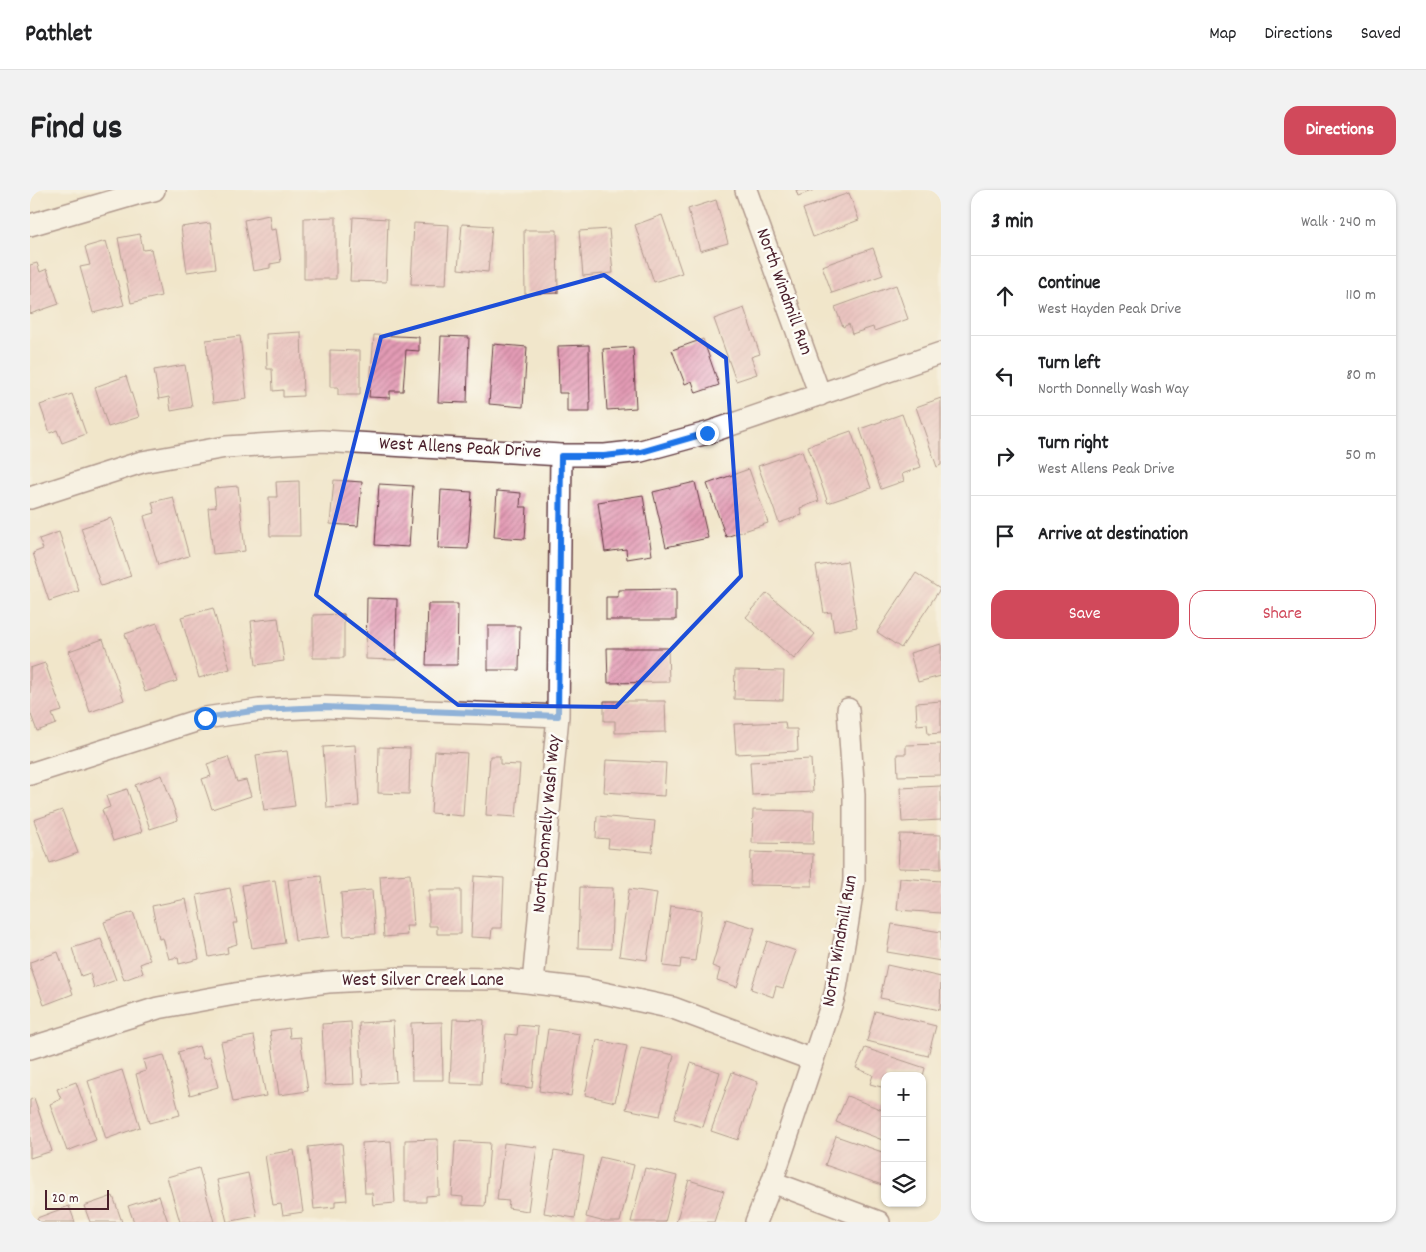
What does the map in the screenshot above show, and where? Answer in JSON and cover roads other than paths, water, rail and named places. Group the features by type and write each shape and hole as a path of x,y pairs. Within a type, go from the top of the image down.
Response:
{"street":[{"path":"30,225 154,190"},
{"name":"North Windmill Run","path":"746,190 820,395"},
{"name":"West Allens Peak Drive","path":"30,498 142,462 226,447 322,441 561,456 604,456 641,452 707,433 941,353"},
{"name":"North Donnelly Wash Way","path":"533,983 558,716 561,456"},
{"path":"30,774 205,718 259,710 324,707 558,716"},
{"name":"North Windmill Run","path":"756,1222 772,1182 835,994 854,881 854,795 848,709"},
{"name":"West Silver Creek Lane","path":"30,1048 158,1008 235,994 328,982 405,978 500,979 585,989 673,1008 813,1060"},
{"path":"772,1182 879,1222"}]}
